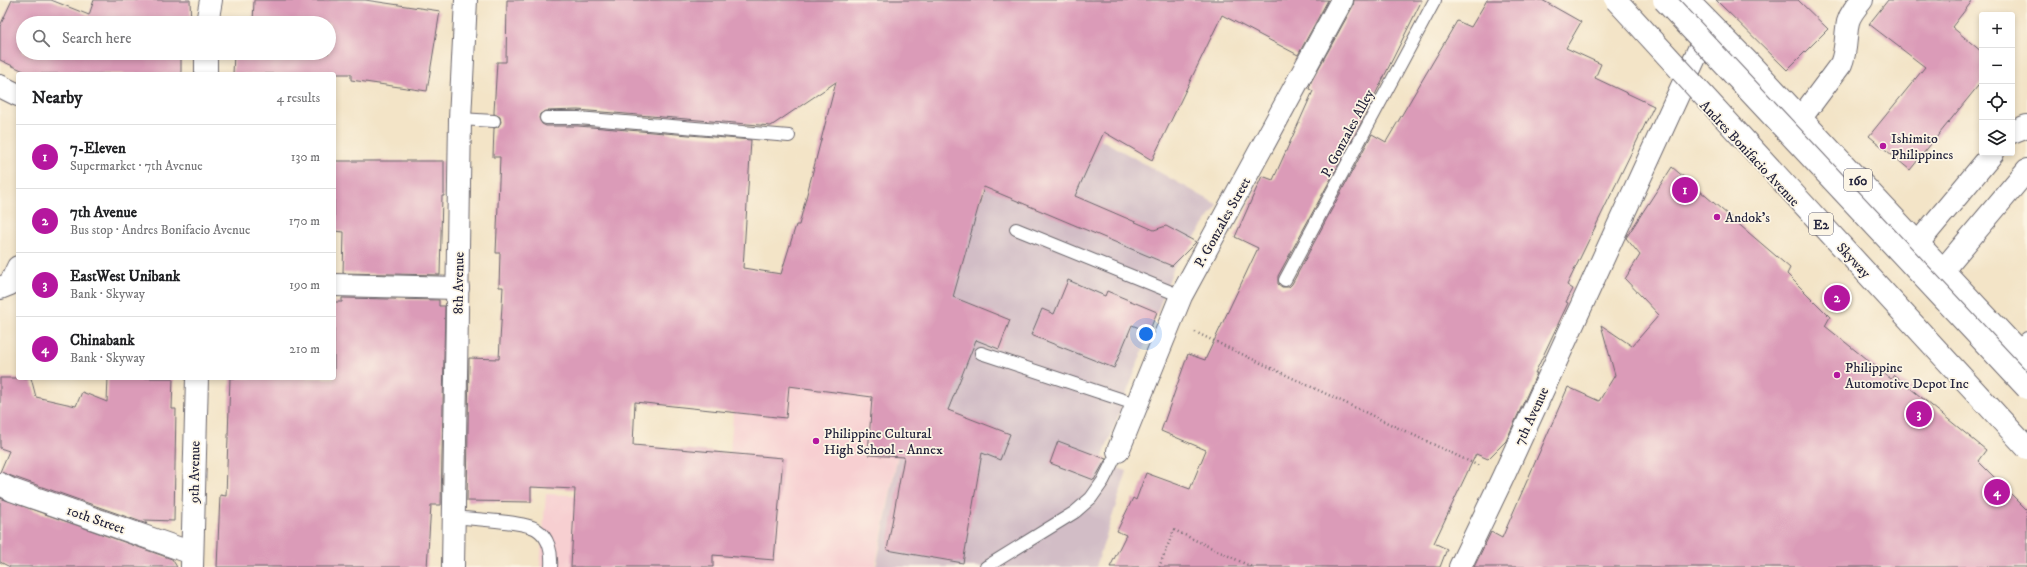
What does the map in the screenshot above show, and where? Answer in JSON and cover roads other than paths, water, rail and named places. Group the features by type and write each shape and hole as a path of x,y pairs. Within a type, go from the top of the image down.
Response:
{"main road":[{"path":"208,16 211,0"},
{"name":"8th Avenue","path":"453,567 460,119 466,0"},
{"name":"P. Gonzales Street","path":"1118,451 1138,405 1170,320 1181,296 1342,0"},
{"name":"Andres Bonifacio Avenue","path":"1607,0 1837,246 2027,444"},
{"name":"Skyway","path":"1616,0 2027,448"},
{"path":"1664,0 2027,388"},
{"name":"160","path":"1687,0 1943,270 2024,349"},
{"path":"1800,119 1841,64 1845,54 1848,22 1852,12 1862,0"},
{"name":"7th Avenue","path":"1460,567 1503,477 1710,24"},
{"path":"206,60 206,72"},
{"path":"0,86 16,94"},
{"path":"2015,131 2027,126"},
{"path":"1918,243 1990,156"},
{"path":"1943,270 2027,170"},
{"path":"336,284 458,288"},
{"name":"9th Avenue","path":"192,560 197,380"},
{"name":"10th Street","path":"0,484 192,560"}],"lane":[{"name":"P. Gonzales Alley","path":"1286,280 1435,0"},
{"path":"546,118 578,118 789,136"},
{"path":"460,119 494,121"},
{"path":"1016,229 1181,296"},
{"path":"981,354 1138,405"},
{"path":"986,567 1075,512 1091,498 1103,481 1118,451"},
{"path":"453,517 513,523 536,529 548,542 551,567"}],"place":[{"name":"Ishimito Philippines","path":"1883,146"},
{"name":"7-Eleven","path":"1685,190"},
{"name":"Andok's","path":"1717,217"},
{"name":"7th Avenue","path":"1837,298"},
{"name":"Philippine Automotive Depot Inc","path":"1837,375"},
{"name":"EastWest Unibank","path":"1919,414"},
{"name":"Philippine Cultural High School - Annex","path":"816,441"},
{"name":"Chinabank","path":"1997,492"}]}
